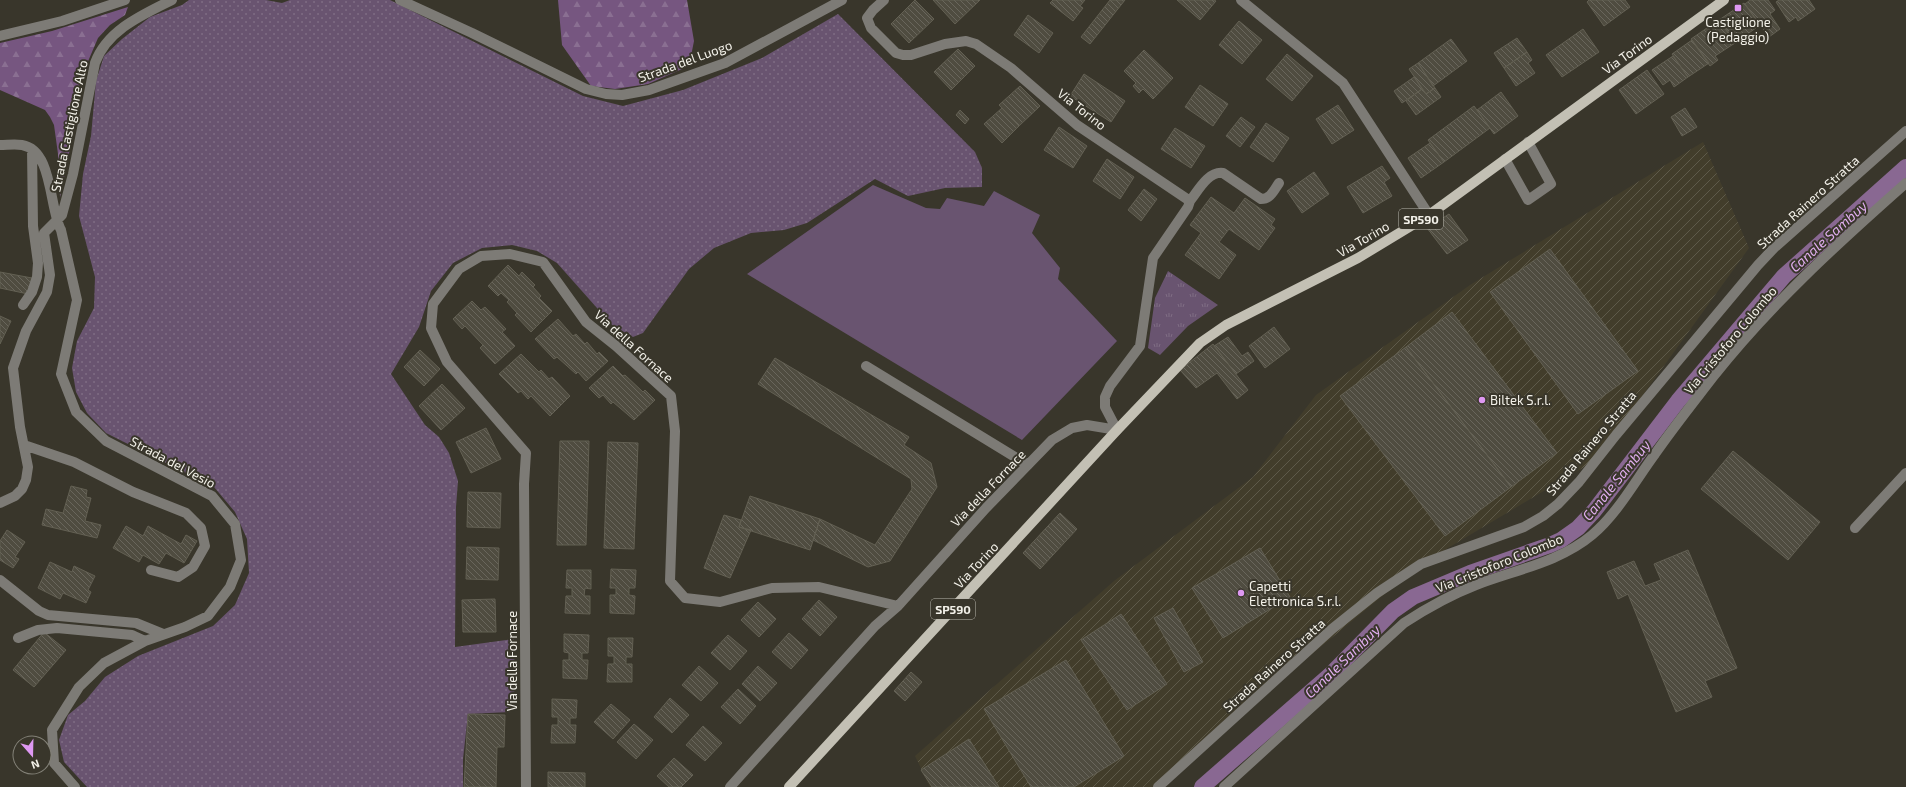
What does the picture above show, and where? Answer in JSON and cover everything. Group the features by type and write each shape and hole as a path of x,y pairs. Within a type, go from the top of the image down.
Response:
{"main road":[{"name":"Via Torino","path":"789,787 1117,430 1181,361 1200,343 1226,325 1358,258 1429,214 1724,0"}],"street":[{"path":"0,36 62,21 125,0"},
{"name":"Strada Castiglione Alto","path":"56,222 62,216 72,181 95,63 99,52 109,38 122,28 172,0"},
{"name":"Strada del Luogo","path":"400,0 472,33 586,89 606,94 622,95 649,90 725,63 842,0"},
{"name":"Via Torino","path":"884,0 867,18 871,28 896,53 911,55 945,44 966,41 976,44 1011,68 1077,125 1190,201"},
{"path":"1241,0 1342,83 1429,214"},
{"name":"Strada Rainero Stratta","path":"1158,787 1332,629 1377,593 1421,564 1524,527 1558,504 1579,482 1616,435 1758,265 1906,131"},
{"path":"1505,159 1528,200 1552,184 1528,142"},
{"path":"0,145 23,145 32,149 33,226 38,263 37,277 32,292 23,306"},
{"name":"Strada del Vesio","path":"32,149 39,156 52,191 56,222 61,230 77,300 61,374 76,412 106,441 212,496 235,524 241,560 230,587 208,616 185,627 145,641 104,663 79,687 52,730 54,763 75,787"},
{"path":"1117,430 1105,407 1105,397 1110,386 1140,346 1154,258 1188,207 1190,201 1211,174 1217,172 1223,173 1261,199 1266,199 1271,195 1279,183"},
{"name":"Via Cristoforo Colombo","path":"1224,787 1404,624 1431,605 1476,585 1567,552 1592,535 1617,507 1655,453 1714,376 1768,313 1815,264 1906,183"},
{"path":"0,503 15,496 22,489 28,467 13,368 26,331 47,292 50,276 44,232 56,222"},
{"name":"Via della Fornace","path":"526,787 524,484 526,452 447,362 431,328 433,304 458,269 481,256 510,254 542,262 586,322 616,346 671,396 675,431 670,581 684,598 720,602 772,588 819,587 898,606"},
{"path":"866,366 1028,465"},
{"name":"Via della Fornace","path":"730,787 876,626 898,606 986,508 1052,440 1072,428 1087,425 1117,430"},
{"path":"24,446 74,462 133,492 186,513 201,528 205,546 193,567 178,577 151,570"},
{"path":"1855,528 1906,473"},
{"path":"0,580 38,611 48,615 136,623 163,634"},
{"path":"18,638 38,630 57,628 132,634 145,641"}],"shaded area":[{"path":"1703,142 1749,248 1596,460 1421,564 1232,720 1158,787 930,787 915,756 1114,581 1253,477 1316,395 1470,285"}],"green space":[{"path":"189,0 266,0 282,3 290,0 390,0 583,96 623,106 683,90 762,58 838,14 975,152 982,168 982,187 945,188 908,196 875,179 807,223 784,230 751,233 714,248 689,269 643,333 633,337 613,326 557,263 537,251 512,245 482,248 453,263 431,291 419,327 391,374 425,425 439,437 449,453 458,481 456,507 455,647 514,639 515,687 511,712 468,714 463,759 463,787 87,787 64,762 59,740 68,715 85,701 105,677 138,656 213,626 235,605 249,573 247,539 235,512 214,487 106,433 87,413 76,392 72,368 77,341 94,308 95,277 79,216 83,174 91,136 96,81 104,56 122,39 150,17 182,5"},
{"path":"558,0 687,0 694,41 689,66 648,84 615,89 591,86 562,45"},
{"path":"128,7 125,15 110,25 98,38 80,80 74,129 60,197 58,154 54,125 45,110 0,90 0,43 52,31"},
{"path":"873,185 926,208 940,209 947,198 984,206 994,191 1040,215 1032,233 1060,268 1058,279 1117,341 1022,440 747,274"},
{"path":"1168,271 1218,305 1188,326 1160,355 1148,348 1155,298"}],"building":[{"path":"915,0 934,19 909,43 891,24"},
{"path":"933,0 980,0 955,24"},
{"path":"1053,0 1085,0 1080,6 1083,8 1073,21 1050,3"},
{"path":"1110,0 1125,0 1090,44 1081,37"},
{"path":"1177,0 1214,0 1216,1 1200,20"},
{"path":"1589,0 1625,0 1630,7 1604,26 1587,2"},
{"path":"1750,0 1768,0 1775,10 1770,14 1780,29 1769,37 1745,4"},
{"path":"1779,0 1809,0 1815,9 1798,21 1796,17 1789,22 1776,2"},
{"path":"1744,3 1760,25 1735,43 1719,20"},
{"path":"1028,15 1053,33 1039,53 1014,35"},
{"path":"1720,19 1735,43 1715,56 1718,60 1710,66 1691,39"},
{"path":"1239,21 1262,40 1242,64 1219,45"},
{"path":"1583,29 1599,52 1562,77 1546,55"},
{"path":"1517,38 1527,52 1504,68 1494,53"},
{"path":"1451,39 1467,61 1433,86 1418,63"},
{"path":"1692,40 1709,63 1688,77 1672,54"},
{"path":"958,49 975,66 951,90 934,72"},
{"path":"1144,50 1173,78 1153,99 1143,89 1139,93 1133,86 1136,83 1124,71"},
{"path":"1527,52 1532,60 1528,63 1535,73 1516,86 1504,68"},
{"path":"1287,54 1313,76 1292,101 1266,79"},
{"path":"1673,56 1688,77 1674,87 1670,80 1663,85 1652,70"},
{"path":"1418,63 1435,88 1426,94 1409,69"},
{"path":"1647,70 1664,94 1636,114 1619,90"},
{"path":"1084,74 1125,101 1111,122 1070,96"},
{"path":"1414,77 1422,89 1402,103 1394,91"},
{"path":"1200,85 1228,104 1213,126 1185,107"},
{"path":"1020,86 1040,106 1019,126 999,105"},
{"path":"1435,88 1441,97 1416,115 1406,101 1422,89 1426,94"},
{"path":"1501,92 1518,116 1494,134 1477,110"},
{"path":"1338,105 1354,130 1332,144 1316,119"},
{"path":"1474,106 1490,128 1444,162 1428,140"},
{"path":"1002,108 1019,126 1002,143 984,124"},
{"path":"1685,108 1697,127 1682,136 1671,117"},
{"path":"960,110 969,119 965,124 956,115"},
{"path":"1241,117 1255,127 1240,147 1226,136"},
{"path":"1266,123 1289,138 1273,162 1250,147"},
{"path":"1059,127 1087,146 1073,168 1044,150"},
{"path":"1175,128 1205,146 1191,168 1161,149"},
{"path":"1430,143 1444,162 1421,178 1408,158"},
{"path":"1107,159 1134,177 1120,199 1093,181"},
{"path":"1382,166 1390,178 1384,182 1392,196 1363,213 1347,187"},
{"path":"1314,172 1329,194 1302,213 1287,191"},
{"path":"1144,189 1157,199 1141,221 1128,210"},
{"path":"1211,197 1234,213 1245,198 1275,219 1271,225 1275,228 1259,250 1229,229 1219,242 1236,255 1219,279 1185,255 1201,233 1190,225"},
{"path":"1449,214 1468,240 1447,254 1427,228"},
{"path":"1550,249 1638,371 1578,414 1490,292"},
{"path":"508,265 519,276 522,272 535,285 533,287 541,296 539,298 552,311 531,332 515,315 517,313 507,302 509,300 501,293 498,296 488,286"},
{"path":"0,272 32,278 28,294 0,288"},
{"path":"472,301 481,310 485,307 506,329 502,332 515,346 495,364 480,348 483,345 465,326 462,329 453,319"},
{"name":"Biltek S.r.l.","path":"1452,312 1557,453 1511,487 1406,347"},
{"path":"0,316 11,321 0,344"},
{"path":"558,319 573,336 576,334 585,344 587,342 597,354 599,352 608,361 586,381 578,372 576,374 557,357 554,359 535,339"},
{"path":"1274,327 1290,349 1265,368 1249,346"},
{"path":"1228,337 1242,356 1248,352 1254,361 1236,374 1214,346"},
{"path":"1213,344 1248,390 1237,399 1217,373 1196,388 1180,370"},
{"path":"1406,347 1511,487 1445,536 1340,396"},
{"path":"420,350 440,369 424,386 404,367"},
{"path":"521,354 539,372 541,370 549,379 552,377 570,396 550,416 531,396 528,399 521,391 518,393 499,374"},
{"path":"775,358 909,437 904,445 931,463 937,487 890,561 868,567 813,540 820,519 875,545 912,489 911,479 758,384"},
{"path":"613,366 643,392 645,390 655,400 634,420 613,402 611,404 603,395 599,398 589,388"},
{"path":"442,384 465,408 441,430 419,406"},
{"path":"486,428 501,459 471,473 456,442"},
{"path":"560,441 589,441 586,545 557,545"},
{"path":"608,442 638,443 634,549 604,548"},
{"path":"1733,451 1820,522 1788,560 1701,489"},
{"path":"71,486 87,490 86,497 91,498 85,521 101,525 97,538 42,525 46,509 63,513"},
{"path":"468,492 501,493 500,528 467,527"},
{"path":"750,496 820,519 810,550 739,527"},
{"path":"1060,513 1077,529 1040,569 1023,553"},
{"path":"724,515 741,520 739,527 751,530 730,578 704,568"},
{"path":"126,526 143,536 148,526 181,544 186,535 197,541 184,563 166,553 159,564 143,555 139,562 113,548"},
{"path":"7,530 25,542 15,557 19,559 13,568 0,560 0,541"},
{"path":"467,547 499,548 498,580 466,579"},
{"name":"Capetti Elettronica S.r.l.","path":"1260,548 1290,597 1223,638 1192,588"},
{"path":"1688,550 1737,668 1705,681 1712,697 1676,712 1628,594 1618,599 1607,572 1634,561 1645,586 1661,580 1654,564"},
{"path":"50,562 72,572 74,566 95,576 88,590 91,592 86,603 63,593 60,599 38,588"},
{"path":"611,569 636,570 635,588 629,588 629,595 635,596 634,614 610,613 610,595 616,595 616,588 610,588"},
{"path":"567,570 591,570 591,589 585,588 584,596 590,596 590,614 565,613 566,596 572,596 572,588 566,588"},
{"path":"495,599 496,632 463,632 462,600"},
{"path":"819,600 837,617 820,636 802,619"},
{"path":"758,602 776,619 759,637 741,620"},
{"path":"1173,608 1203,662 1184,672 1154,618"},
{"path":"1121,614 1167,684 1127,710 1081,640"},
{"path":"44,632 66,650 34,687 13,670"},
{"path":"789,633 808,650 791,669 772,652"},
{"path":"564,634 589,635 588,653 582,653 582,660 588,660 587,679 563,678 563,660 569,660 569,653 564,652"},
{"path":"728,635 747,651 730,670 711,653"},
{"path":"608,638 633,638 632,657 626,657 626,664 632,664 632,682 607,682 608,664 614,664 614,656 608,656"},
{"path":"1066,660 1124,756 1074,787 1031,787 984,709"},
{"path":"699,666 718,683 701,701 682,685"},
{"path":"758,666 777,683 760,701 742,684"},
{"path":"911,672 922,682 905,701 894,691"},
{"path":"738,689 756,706 740,724 721,707"},
{"path":"670,698 689,715 672,733 654,717"},
{"path":"552,699 577,700 576,718 570,718 570,725 576,725 575,743 551,743 552,725 558,725 558,717 552,717"},
{"path":"611,704 630,720 613,739 594,722"},
{"path":"468,714 505,715 504,747 497,747 496,787 464,787"},
{"path":"634,724 653,740 636,759 617,742"},
{"path":"703,726 722,743 705,761 686,745"},
{"path":"969,739 999,787 932,787 921,770"},
{"path":"674,758 693,775 681,787 669,787 657,776"},
{"path":"548,772 585,773 585,787 548,787"}],"waterway":[{"name":"Canale Sambuy","path":"1202,787 1330,675 1393,611 1413,597 1470,573 1550,545 1561,540 1578,528 1594,511 1678,401 1784,276 1906,167"}],"place":[{"name":"Castiglione (Pedaggio)","path":"1738,8"},
{"name":"Biltek S.r.l.","path":"1482,400"},
{"name":"Capetti Elettronica S.r.l.","path":"1241,593"}]}
